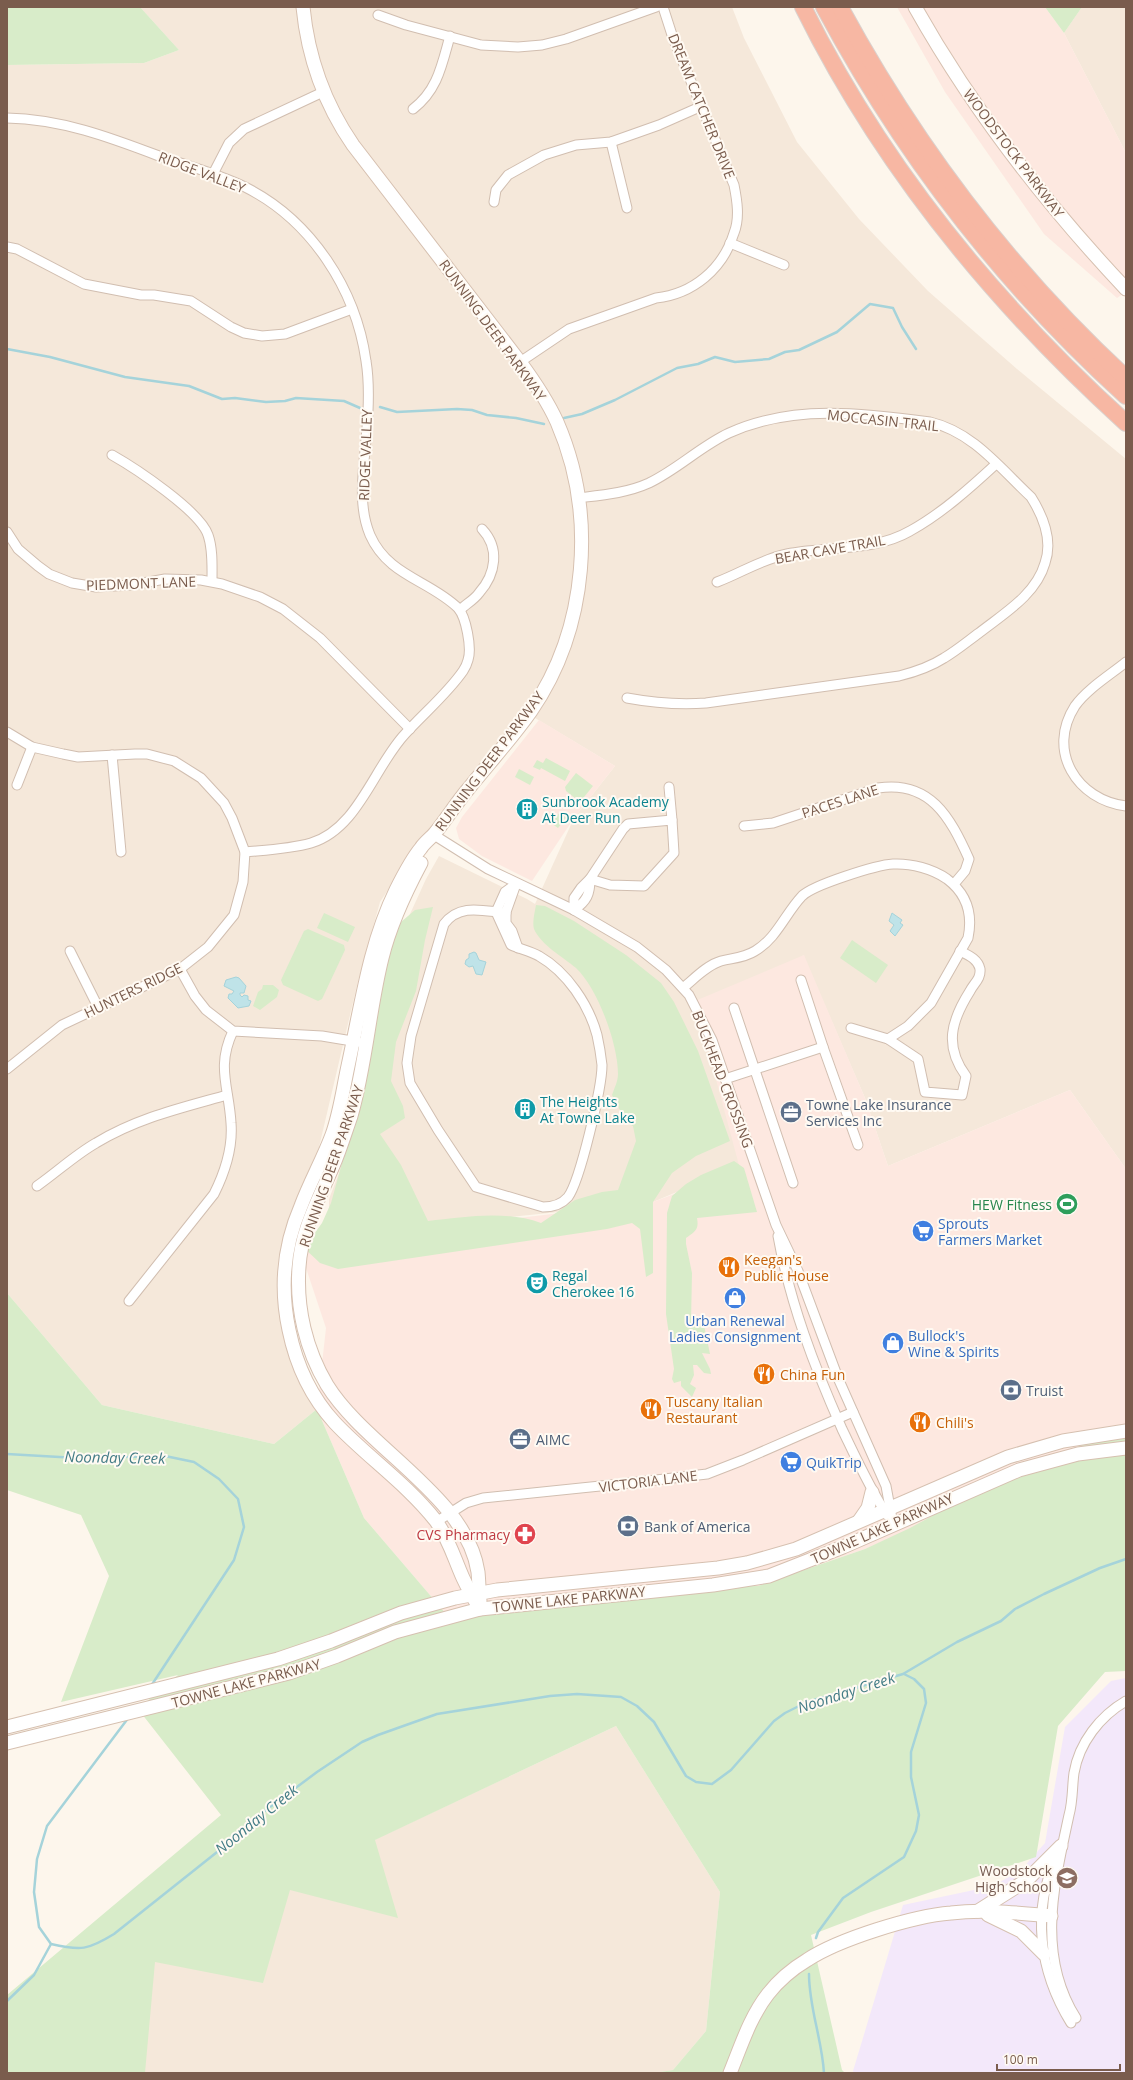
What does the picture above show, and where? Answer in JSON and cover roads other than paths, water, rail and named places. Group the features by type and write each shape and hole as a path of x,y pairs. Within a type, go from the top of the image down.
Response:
{"highway":[{"path":"803,7 866,119 928,207 972,264 1058,359 1126,423"},
{"path":"824,7 860,71 921,166 978,240 1052,324 1126,396"},
{"path":"840,7 897,104 966,202 1034,284 1070,323 1126,378"}],"street":[{"name":"RUNNING DEER PARKWAY","path":"303,7 308,45 323,92 340,125 520,362 540,392 558,424 570,460 578,498 582,543 580,573 573,616 558,661 546,687 529,713 457,802 434,835 421,847 386,912 373,950 354,1041 332,1134 299,1208 289,1243 284,1295 292,1345 302,1372 316,1397 329,1415 392,1475 436,1522 451,1545 462,1576 476,1594"},
{"path":"378,15 406,25 481,45 493,47 536,46 566,39 656,7"},
{"name":"DREAM CATCHER DRIVE","path":"520,362 569,329 656,298 668,297 692,288 710,273 735,233 736,221 734,185 673,38 663,7"},
{"name":"WOODSTOCK PARKWAY","path":"915,7 961,82 1024,171 1082,241 1126,289"},
{"path":"413,109 431,92 438,76 450,36"},
{"path":"213,174 224,150 234,137 244,129 323,92"},
{"path":"494,202 496,190 508,174 544,155 576,145 612,142 659,125 702,106"},
{"name":"RIDGE VALLEY","path":"7,118 59,123 102,134 187,166 213,174 255,192 294,222 326,259 340,282 359,328 367,362 367,411 362,487 366,521 378,550 386,559 405,574 460,610"},
{"path":"612,142 627,208"},
{"path":"730,242 784,265"},
{"path":"7,247 17,249 84,284 141,295 154,295 191,301 231,327 253,335 268,336 285,334 352,309"},
{"name":"MOCCASIN TRAIL","path":"578,498 622,492 641,486 730,432 759,422 797,414 862,416 916,420 943,425 972,440 1031,497 1038,507 1046,530 1048,542 1046,563 1041,574 1025,596 1010,609 944,658 921,669 899,676 706,703 684,705 655,704 627,698"},
{"path":"112,455 139,472 189,510 202,524 208,535 212,563 212,581"},
{"name":"BEAR CAVE TRAIL","path":"717,582 777,557 865,545 889,540 909,532 963,494 996,464"},
{"path":"245,852 313,842 337,829 354,812 378,770 410,729 457,680 469,658 468,634 460,610 479,594 486,584 494,561 494,549 490,537 482,529"},
{"name":"PIEDMONT LANE","path":"7,532 18,549 33,562 49,574 72,583 96,587 132,585 176,578 212,581 260,597 283,609 320,638 410,729"},
{"path":"1126,662 1083,696 1075,706 1065,728 1063,740 1068,764 1081,784 1101,799 1126,806"},
{"name":"HUNTERS RIDGE","path":"7,732 32,747 78,756 135,754 156,756 174,761 201,778 224,803 232,818 245,852 243,882 234,915 208,947 180,969 98,1007 62,1026 7,1067"},
{"path":"17,785 32,747"},
{"path":"112,755 121,852"},
{"name":"PACES LANE","path":"744,826 773,823 878,788 890,786 914,790 935,803 945,815 959,838 969,859 965,871 954,884"},
{"path":"590,879 610,885 644,886 674,853 669,787"},
{"path":"574,910 574,898 590,879 623,829 628,824 672,820"},
{"name":"RUNNING DEER PARKWAY","path":"434,835 428,851 403,901 386,943 358,1090 334,1164 311,1215 301,1250 298,1283 303,1326 316,1365 328,1386 357,1422 439,1499 450,1513 471,1551 478,1571 476,1594 480,1609"},
{"name":"BUCKHEAD CROSSING","path":"434,835 476,863 516,884 574,910 646,954 684,987 696,1005 707,1029 776,1225 798,1271 828,1352 886,1486 887,1509"},
{"path":"684,987 720,962 744,957 765,944 802,896 812,889 864,871 893,864 926,868 944,876 954,884 966,902 970,914 968,938 931,1003 908,1026 888,1039"},
{"path":"506,913 496,912 468,909 450,917 444,924 411,1036 407,1064 410,1083 438,1130 476,1187 543,1207 554,1206 562,1203 568,1197 575,1182 598,1095 602,1065 597,1034 586,1009 573,986 557,968 538,955 511,945 496,912 505,892 516,884"},
{"path":"516,884 506,913 506,923 512,931 518,948"},
{"path":"70,951 98,1007"},
{"path":"851,1028 888,1039 918,1059 925,1092 962,1095 966,1076 959,1067 951,1045 952,1033 970,990 978,981 980,969 974,958 960,951"},
{"path":"180,969 194,996 206,1010 233,1031 322,1036 367,1043"},
{"path":"801,980 822,1047 858,1145"},
{"path":"734,1008 793,1183"},
{"path":"129,1301 214,1194 220,1183 228,1160 231,1124 223,1071 225,1054 233,1031"},
{"path":"725,1079 822,1047"},
{"path":"37,1186 95,1143 130,1125 169,1110 227,1095"},
{"name":"BUCKHEAD CROSSING","path":"776,1225 785,1276 810,1352 837,1418 872,1492 887,1509 894,1524"},
{"name":"VICTORIA LANE","path":"436,1522 466,1503 483,1498 707,1474 853,1412"},
{"name":"TOWNE LAKE PARKWAY","path":"7,1727 206,1678 304,1651 401,1613 476,1594 718,1568 747,1563 796,1549 979,1468 1030,1449 1081,1437 1126,1431"},
{"name":"TOWNE LAKE PARKWAY","path":"7,1744 194,1698 295,1671 395,1632 480,1609 749,1580 769,1576 802,1564 1019,1470 1078,1454 1126,1448"},
{"path":"859,1521 868,1508 872,1492"},
{"path":"1046,1916 1057,1981 1073,2020 1059,2003 1048,1975 1044,1954 1047,1881 1061,1846 1072,1805 1075,1772 1082,1750 1090,1735 1111,1711 1126,1702"},
{"path":"976,1911 1027,1880 1061,1846"},
{"path":"976,1911 1005,1922 1021,1931 1044,1954"},
{"path":"730,2073 745,2036 760,2005 775,1986 808,1959 842,1944 907,1922 949,1913 976,1911 1046,1916"}],"water":[{"path":"892,913 902,920 900,923 903,925 895,936 890,931 894,925 889,921"},
{"path":"474,952 479,960 486,962 482,975 476,974 473,966 469,967 465,964 466,960 469,958 469,954"},
{"path":"236,977 239,978 246,986 244,993 240,993 240,995 242,997 244,995 248,996 248,1000 251,1001 249,1006 238,1008 228,998 229,994 232,994 234,991 224,986 226,980"}],"waterway":[{"path":"564,418 582,414 615,400 677,368 698,364 715,357 735,362 769,359 785,352 799,350 837,332 870,304 893,308 902,327 916,349"},
{"path":"7,349 50,357 125,377 189,386 222,399 235,398 266,402 285,401 296,398 344,401 360,408"},
{"path":"380,407 397,412 457,409 472,410 487,415 516,418 544,424"},
{"name":"Noonday Creek","path":"7,1454 77,1458 165,1456 194,1462 219,1479 238,1499 244,1527 234,1560 151,1686"},
{"name":"Noonday Creek","path":"129,1717 47,1826 37,1859 34,1892 39,1927 51,1944 70,1948 84,1948 114,1934 241,1833 246,1825 317,1772 362,1742 378,1735 437,1714 550,1696 577,1694 621,1697 637,1706 654,1722 686,1776 696,1782 712,1784 731,1770 774,1721 785,1713 807,1702 903,1674 957,1642 1001,1621 1015,1609 1044,1594 1100,1568 1126,1559"},
{"path":"816,1938 818,1932 843,1898 904,1857 916,1831 919,1815 911,1777 911,1752 926,1703 924,1689 914,1679 904,1674"},
{"path":"7,2001 34,1975 51,1944"},
{"path":"809,1974 811,1999 821,2048 824,2073"}],"place":[{"name":"Sunbrook Academy At Deer Run","path":"527,809"},
{"name":"The Heights At Towne Lake","path":"525,1109"},
{"name":"Towne Lake Insurance Services Inc","path":"791,1112"},
{"name":"HEW Fitness","path":"1067,1204"},
{"name":"Sprouts Farmers Market","path":"923,1231"},
{"name":"Keegan's Public House","path":"729,1267"},
{"name":"Regal Cherokee 16","path":"537,1283"},
{"name":"Urban Renewal Ladies Consignment","path":"735,1298"},
{"name":"Bullock's Wine & Spirits","path":"893,1343"},
{"name":"China Fun","path":"764,1374"},
{"name":"Truist","path":"1011,1390"},
{"name":"Tuscany Italian Restaurant","path":"651,1409"},
{"name":"Chili's","path":"920,1422"},
{"name":"AIMC","path":"520,1439"},
{"name":"QuikTrip","path":"791,1462"},
{"name":"Bank of America","path":"628,1526"},
{"name":"CVS Pharmacy","path":"525,1534"},
{"name":"Woodstock High School","path":"1067,1878"}]}
